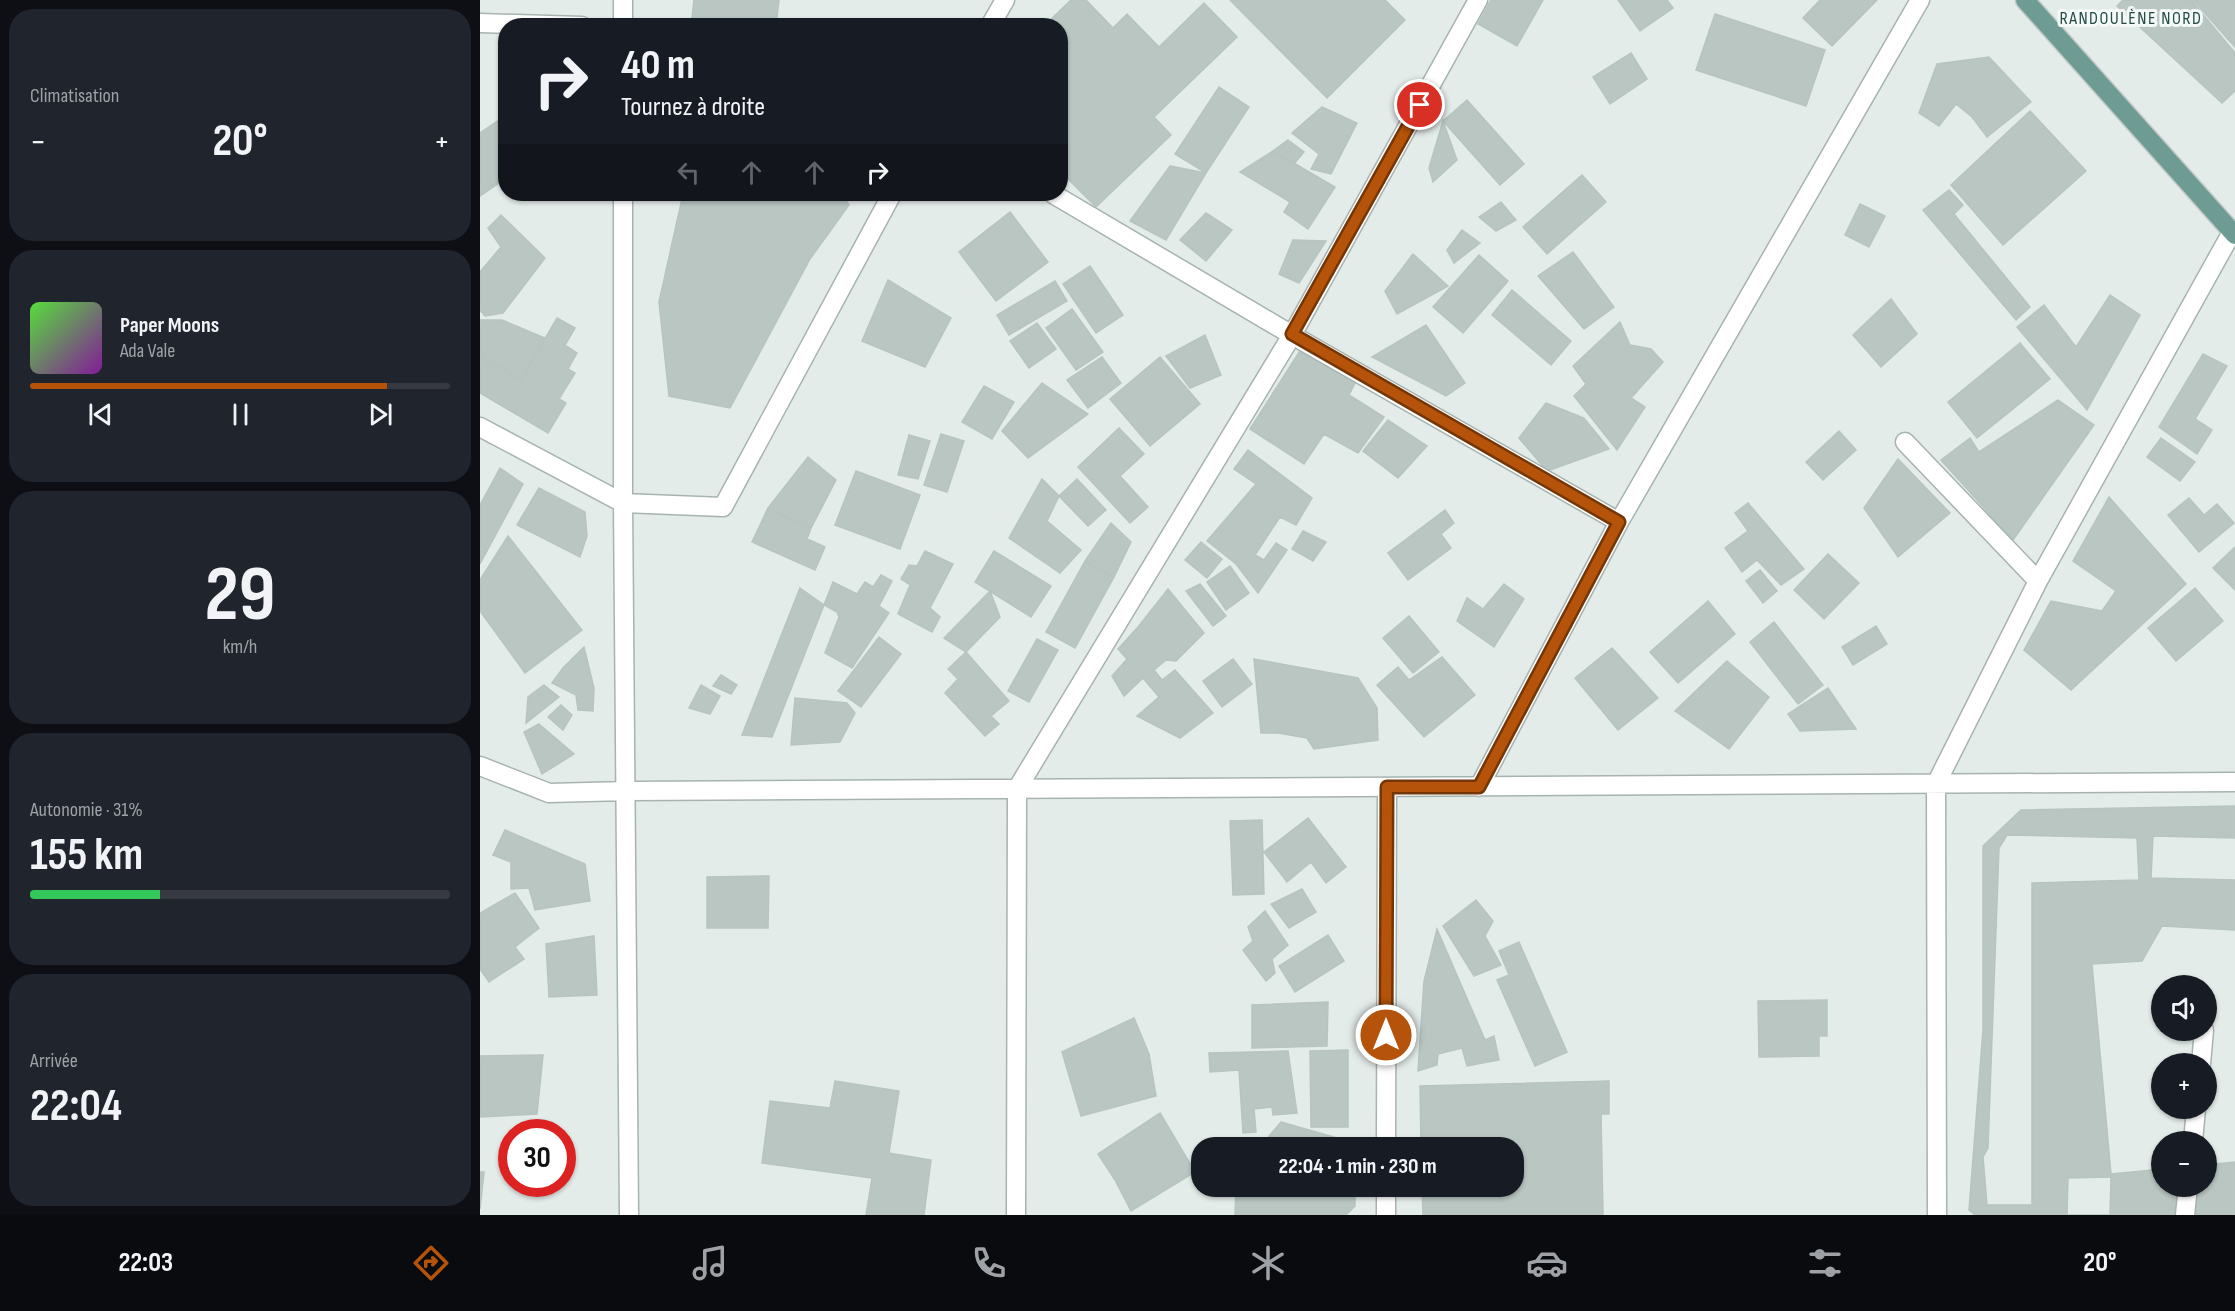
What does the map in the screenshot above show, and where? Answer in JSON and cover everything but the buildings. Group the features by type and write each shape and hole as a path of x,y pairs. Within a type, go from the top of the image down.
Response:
{"main road":[{"path":"2025,0 2234,234"}],"street":[{"path":"623,0 623,18"},
{"path":"995,18 1005,0"},
{"path":"1016,1215 1017,789 1292,334 1478,0"},
{"path":"1479,787 1619,522 1920,0"},
{"path":"480,23 498,24"},
{"path":"623,201 629,1215"},
{"path":"480,427 623,503 723,507 888,201"},
{"path":"1065,201 1619,522"},
{"path":"1937,1215 1936,784 2038,580 2234,234"},
{"path":"1905,442 2038,580"},
{"path":"480,766 549,793 2235,782"},
{"path":"1386,1137 1387,787"},
{"path":"1386,1197 1386,1215"},
{"path":"2185,1215 2187,1197"}],"district":[{"name":"RANDOULÈNE NORD","path":"2131,18"}],"route":[{"path":"1386,1035 1387,787 1479,787 1619,522 1292,334 1420,105"}]}
